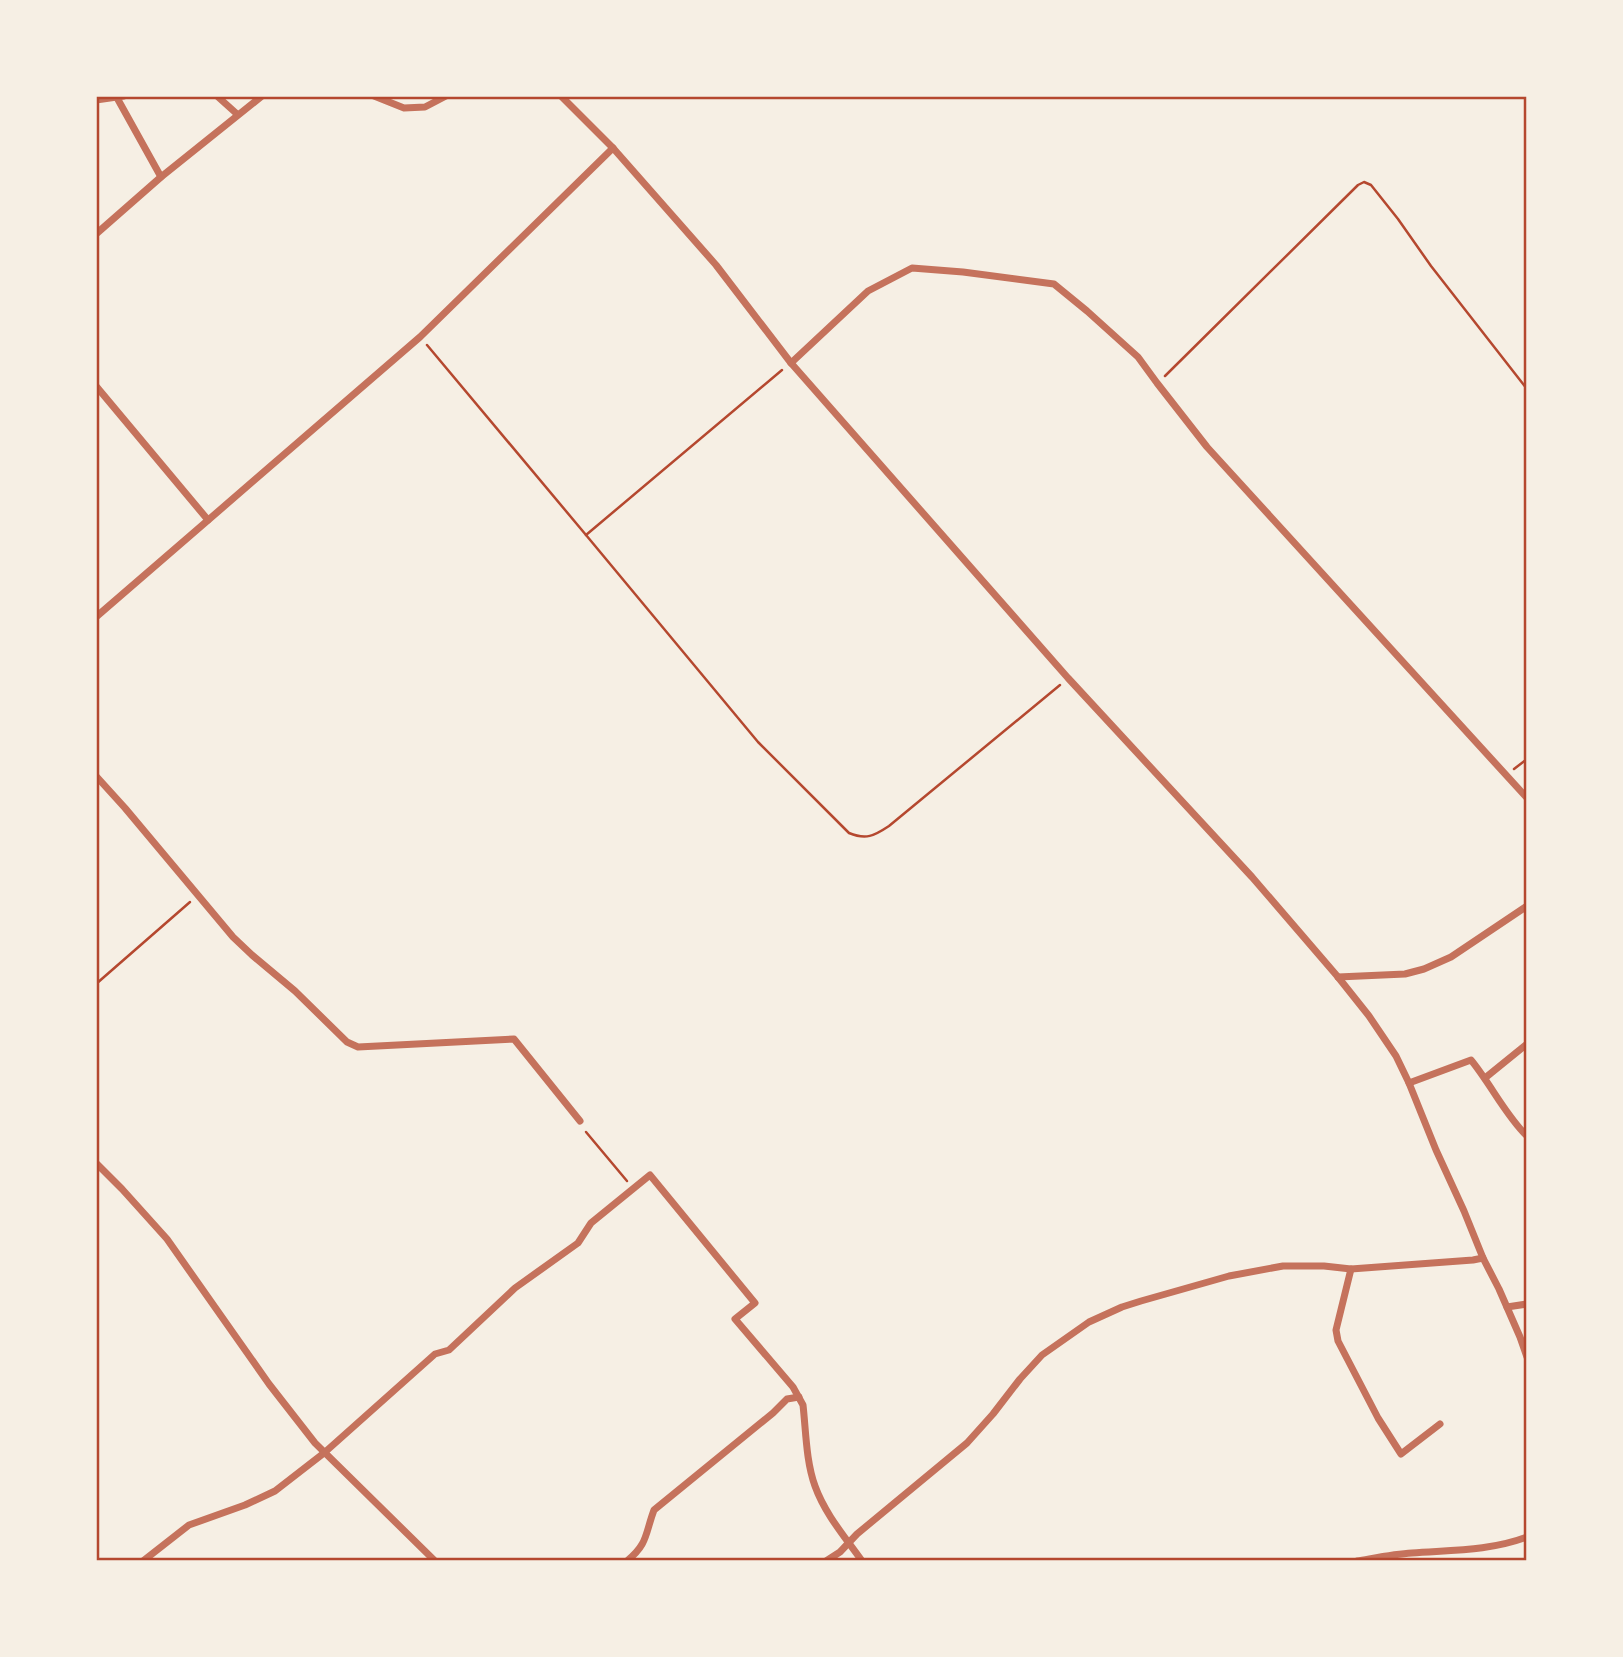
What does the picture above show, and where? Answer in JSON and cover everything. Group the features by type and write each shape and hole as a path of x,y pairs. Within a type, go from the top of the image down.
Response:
{"street":[{"path":"218,96 237,114"},
{"path":"96,234 161,177 262,96"},
{"path":"374,96 404,108 425,107 446,96"},
{"path":"561,96 613,148 716,265 791,363 1068,678 1251,877 1369,1016 1409,1083 1527,1357"},
{"path":"96,100 119,97 161,177"},
{"path":"96,617 421,337 613,148"},
{"path":"791,363 869,290 912,268 1054,284 1138,357 1208,447 1527,798"},
{"path":"96,386 208,520"},
{"path":"96,776 233,937 295,991 347,1042 358,1046 514,1039 580,1121"},
{"path":"1338,977 1405,974 1424,969 1451,957 1527,906"},
{"path":"1485,1077 1527,1044"},
{"path":"1409,1083 1471,1060 1527,1136"},
{"path":"96,1163 167,1239 269,1384 324,1453 435,1561"},
{"path":"143,1561 189,1525 245,1505 275,1490 324,1453 435,1354 449,1350 515,1288 578,1243 591,1223 650,1175 755,1303 735,1319 799,1397 803,1405 809,1462 815,1487 826,1510 862,1561"},
{"path":"826,1561 967,1443 1042,1355 1089,1322 1122,1307 1229,1276 1283,1266 1351,1269 1483,1258"},
{"path":"1351,1269 1336,1330 1338,1341 1378,1418 1401,1454 1440,1424"},
{"path":"1507,1307 1527,1304"},
{"path":"627,1561 645,1541 654,1510 774,1413 787,1399 799,1397"},
{"path":"1357,1561 1408,1553 1487,1548 1527,1537"}],"path":[{"path":"1157,383 1364,182 1371,185 1398,219 1431,266 1527,389"},
{"path":"421,337 758,742 849,833 860,838 875,835 889,826 1068,678"},
{"path":"586,535 791,363"},
{"path":"96,984 198,895"},
{"path":"580,1121 633,1189"}]}
